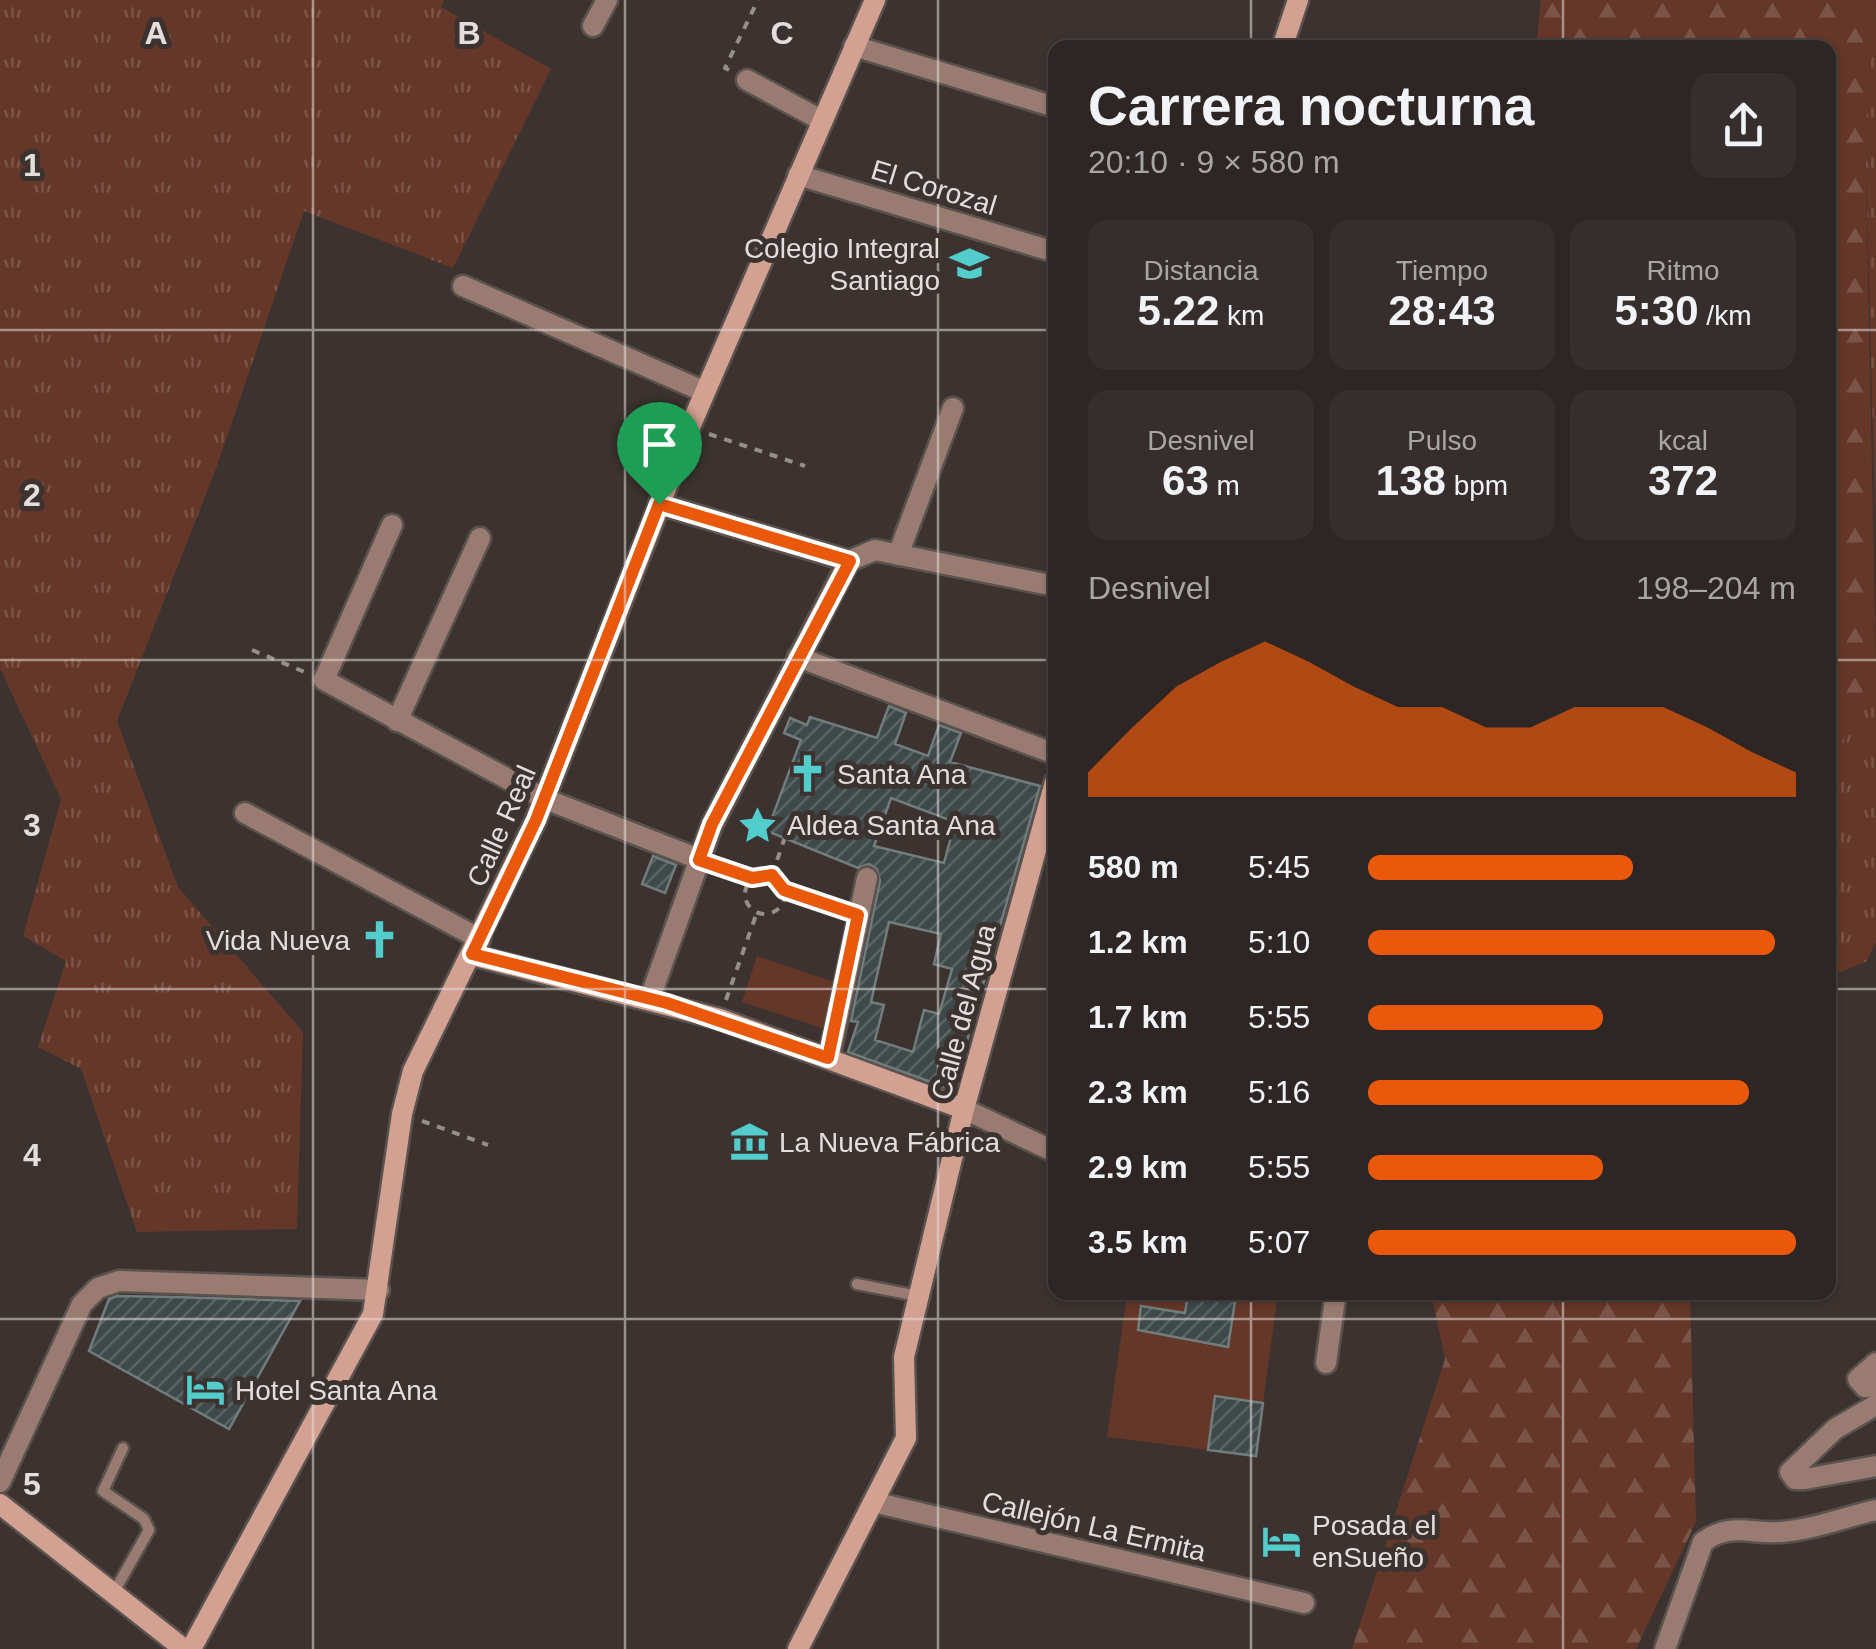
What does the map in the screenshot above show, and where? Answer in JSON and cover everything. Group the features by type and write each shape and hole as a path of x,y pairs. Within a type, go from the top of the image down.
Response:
{"street":[{"path":"593,26 608,0"},
{"path":"1285,40 1298,0"},
{"name":"Calle Real","path":"188,1649 373,1314 402,1114 413,1071 544,799 690,427 871,9"},
{"path":"854,46 1048,105"},
{"path":"747,80 821,120"},
{"name":"El Corozal","path":"798,174 1048,250"},
{"path":"462,286 705,392"},
{"path":"898,555 953,408"},
{"path":"659,504 850,561"},
{"path":"392,525 324,680 544,799 699,860"},
{"path":"398,721 480,538"},
{"path":"650,998 712,824 850,561 875,550 1048,585"},
{"path":"798,657 1048,751"},
{"path":"245,814 476,947 720,1019 964,1108 1048,1149"},
{"name":"Calle del Agua","path":"798,1649 909,1425 904,1357 964,1108 1046,851"},
{"path":"828,1058 867,878"},
{"path":"0,1482 82,1304 98,1288 120,1281 379,1290"},
{"path":"1326,1363 1335,1300"},
{"path":"1876,1363 1858,1379 1866,1388 1876,1386"},
{"path":"1876,1405 1835,1428 1793,1464 1790,1472 1795,1480 1805,1480 1876,1466"},
{"name":"Callejón La Ermita","path":"872,1502 1304,1603"},
{"path":"0,1504 188,1649"},
{"path":"1665,1649 1704,1542 1716,1532 1781,1532 1876,1510"}],"lane":[{"path":"857,1284 919,1296"},
{"path":"113,1593 149,1530 144,1519 103,1491 123,1448"}],"path":[{"path":"747,80 725,68 758,0"},
{"path":"690,427 805,466"},
{"path":"252,650 324,680"},
{"path":"772,875 784,838"},
{"path":"699,860 752,878 772,875"},
{"path":"772,875 784,890 858,915"},
{"path":"720,1019 756,912 744,892 752,878"},
{"path":"756,912 774,912 784,890"},
{"path":"402,1114 488,1145"}],"green space":[{"path":"0,0 444,0 441,7 551,69 453,268 304,211 217,466 117,721 178,887 303,1032 297,1229 137,1232 81,1069 38,1047 66,961 23,936 61,799 0,668"},
{"path":"1541,0 1876,0 1865,136 1876,662 1836,754 1836,40 1537,40"},
{"path":"1876,0 1876,544 1865,136"},
{"path":"1876,662 1876,942 1866,962 1836,974 1836,754"},
{"path":"757,956 837,983 822,1028 742,1002"},
{"path":"1126,1300 1277,1300 1263,1403 1215,1397 1208,1450 1107,1437"},
{"path":"1432,1300 1690,1300 1696,1522 1636,1649 1352,1649 1445,1359"}],"building":[{"path":"889,706 906,713 895,744 928,756 939,725 961,733 950,762 1040,786 953,1090 848,1052 858,1022 851,1021 880,881 877,869 869,864 858,868 767,831 801,740 784,733 790,718 807,725 810,717 877,738","holes":["891,798 955,822 944,863 874,846","889,922 941,934 934,964 952,969 939,1014 924,1010 913,1052 875,1040 884,1005 871,1002"]},
{"path":"653,856 676,865 665,893 642,884"},
{"name":"Hotel Santa Ana","path":"117,1296 300,1301 229,1429 89,1351 109,1299"},
{"path":"1187,1300 1235,1301 1228,1347 1138,1330 1141,1306 1185,1313"},
{"path":"1215,1396 1263,1403 1256,1456 1208,1450"}],"place":[{"name":"Colegio Integral Santiago","path":"970,264"},
{"name":"Santa Ana","path":"807,774"},
{"name":"Aldea Santa Ana","path":"757,825"},
{"name":"Vida Nueva","path":"380,940"},
{"name":"La Nueva Fábrica","path":"749,1142"},
{"name":"Hotel Santa Ana","path":"205,1390"},
{"name":"Posada el enSueño","path":"1282,1541"}],"route":[{"path":"659,504 850,561 712,824 699,860 752,878 772,875 784,890 858,915 828,1058 667,1003 472,954 536,820 659,504"}]}
